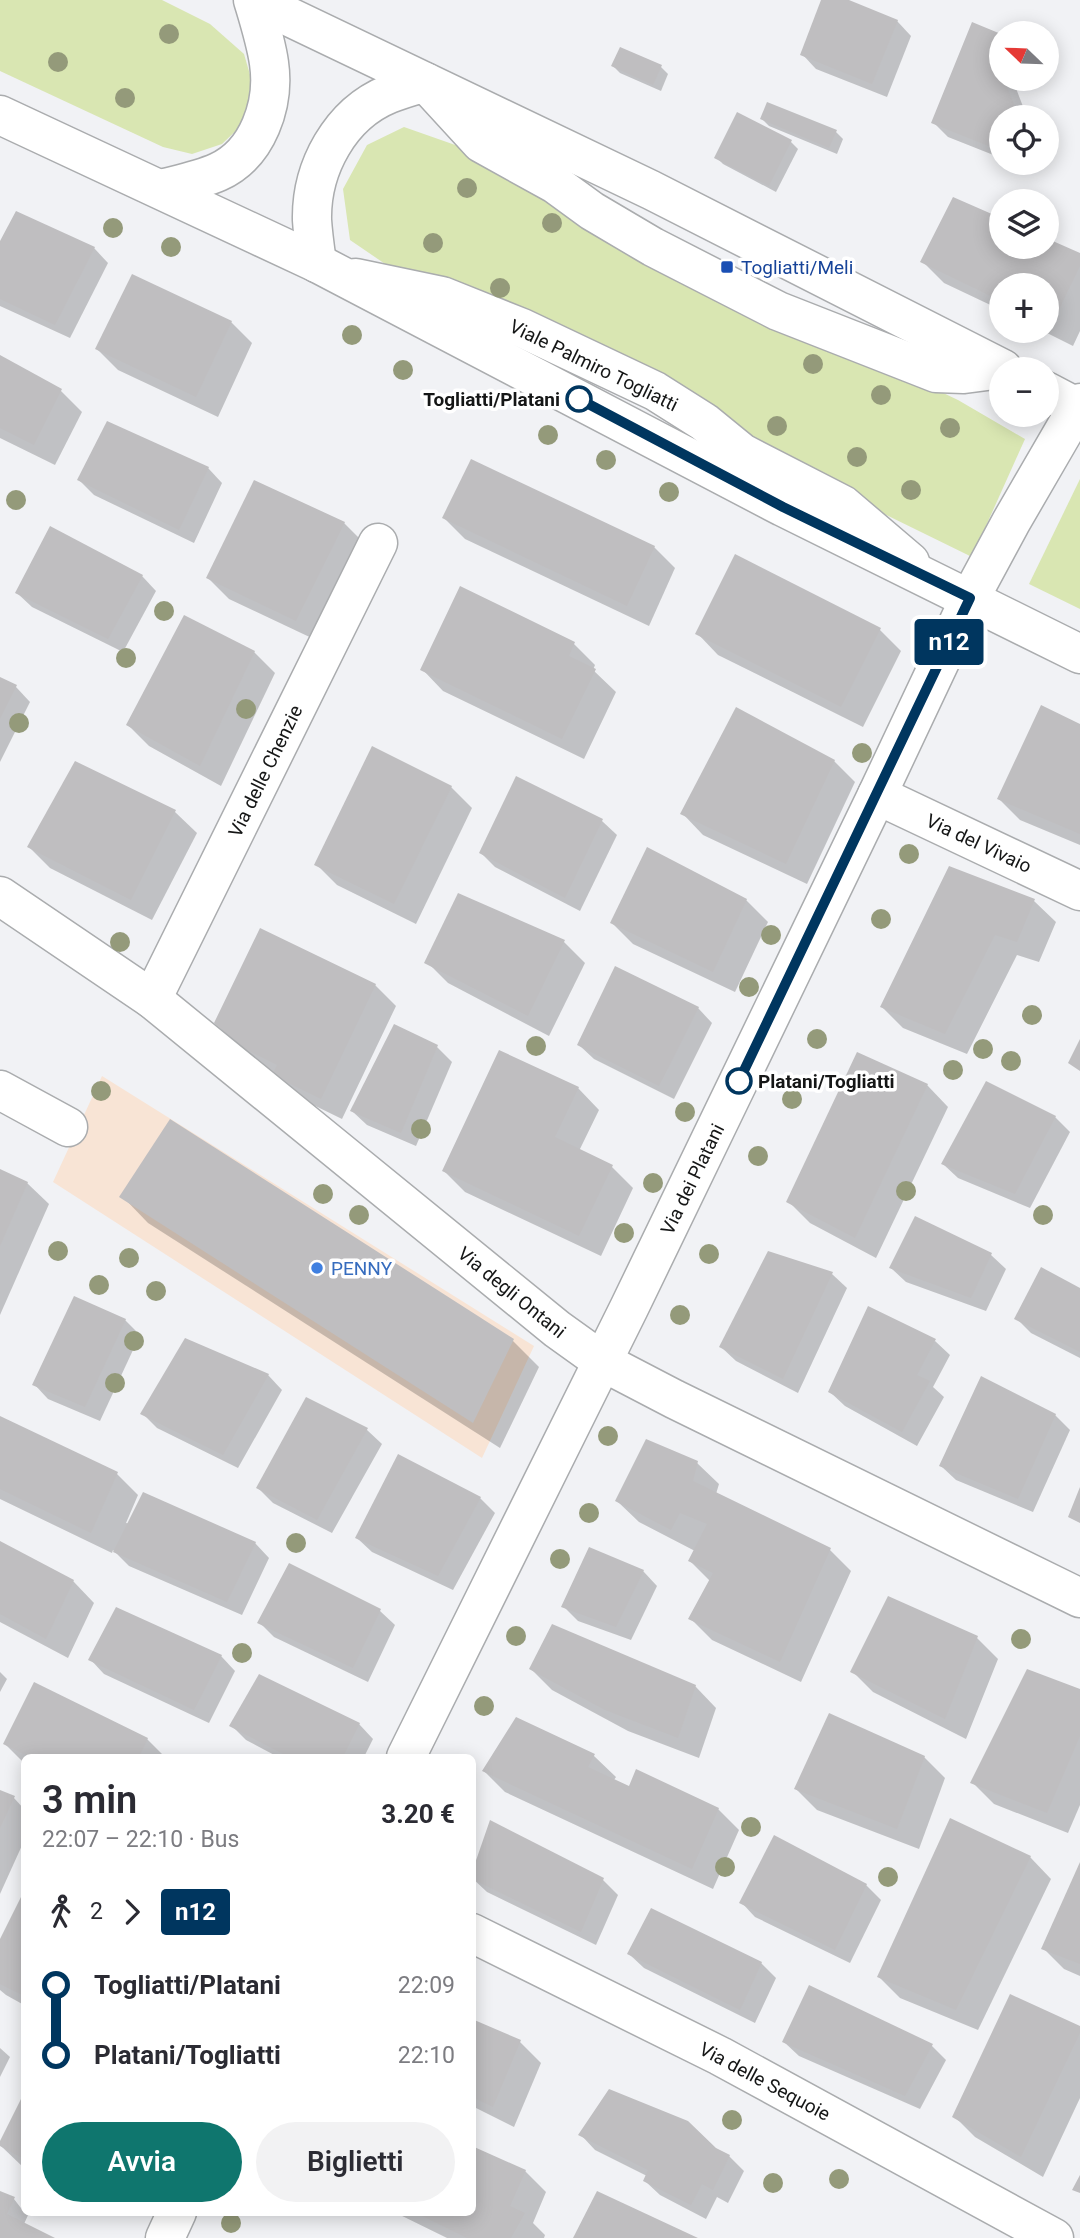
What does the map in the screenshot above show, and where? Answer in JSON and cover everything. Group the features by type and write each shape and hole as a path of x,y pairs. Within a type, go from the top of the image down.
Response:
{"street":[{"path":"253,0 685,207 989,362"},
{"path":"161,189 219,172 236,161 254,141 271,92 269,62 253,0"},
{"path":"327,269 312,218 317,179 326,156 341,131 353,118 387,94 425,82"},
{"path":"425,82 481,143 555,184 592,211 653,247 778,311 936,373 964,374 989,371"},
{"name":"Viale Palmiro Togliatti","path":"0,105 15,122 327,269 783,507 1080,654"},
{"name":"Via dei Platani","path":"407,1754 603,1362 970,598 1073,404"},
{"name":"Via delle Chenzie","path":"152,999 378,543"},
{"name":"Via del Vivaio","path":"877,795 1080,891"},
{"name":"Via degli Ontani","path":"0,896 152,999 557,1329 603,1362 1080,1598"},
{"path":"0,1090 68,1127"},
{"name":"Via delle Sequoie","path":"476,1935 720,2056 1054,2238"},
{"path":"164,2238 175,2216"}],"shaded area":[{"name":"PENNY","path":"102,1076 534,1346 482,1458 53,1182"}],"green space":[{"path":"0,0 162,0 210,24 244,54 253,85 245,122 222,144 192,154 163,147 0,71"},
{"path":"404,127 478,153 863,355 958,400 989,418 989,427 1004,427 1025,439 972,557 413,283 350,240 343,189 367,145"},
{"path":"1080,479 1080,609 1029,584"}],"building":[{"path":"821,0 849,0 898,20 872,84 800,55"},
{"path":"972,22 989,29 989,91 1009,91 1014,105 989,105 989,146 931,123"},
{"path":"620,47 662,65 653,85 611,66"},
{"path":"767,102 837,130 829,148 760,119"},
{"path":"737,112 792,140 769,186 714,158"},
{"path":"953,197 989,213 989,259 1059,259 1059,244 1080,253 1080,266 1059,309 1059,273 989,273 989,295 920,262"},
{"path":"16,211 95,247 55,325 0,299 0,241"},
{"path":"132,274 232,321 196,397 95,349"},
{"path":"0,355 62,389 34,445 0,428"},
{"path":"107,421 209,467 179,530 77,480"},
{"path":"471,459 655,546 627,606 442,518"},
{"path":"254,480 345,522 296,621 206,578"},
{"path":"50,526 143,575 108,639 15,593"},
{"path":"735,554 881,628 841,707 695,634"},
{"path":"460,586 575,642 569,656 596,669 562,739 420,670"},
{"path":"184,615 255,651 200,766 126,725"},
{"path":"0,677 17,685 0,719"},
{"path":"1041,705 1080,724 1080,834 997,799"},
{"path":"736,707 835,760 786,864 680,814"},
{"path":"372,746 452,786 394,904 314,865"},
{"path":"75,761 176,810 131,900 27,847"},
{"path":"516,776 603,819 565,898 479,853"},
{"path":"647,847 747,899 713,972 610,923"},
{"path":"949,866 1035,899 1017,942 995,935 945,1034 880,1007"},
{"path":"458,893 565,940 528,1016 424,963"},
{"path":"260,928 376,984 321,1099 272,1075 277,1065 243,1048 214,1023"},
{"path":"615,966 699,1007 659,1086 577,1045"},
{"path":"394,1024 438,1045 401,1133 350,1111"},
{"path":"1080,1039 1080,1071 1068,1063"},
{"path":"499,1050 579,1087 555,1137 613,1165 579,1236 442,1171"},
{"path":"857,1052 928,1084 855,1238 786,1202"},
{"path":"986,1081 1056,1116 1015,1194 941,1164"},
{"name":"PENNY","path":"170,1119 514,1339 473,1423 119,1197"},
{"path":"0,1169 28,1182 0,1246"},
{"path":"915,1216 992,1253 971,1298 889,1268"},
{"path":"768,1251 833,1272 783,1379 719,1347"},
{"path":"1041,1267 1080,1288 1080,1352 1014,1319"},
{"path":"74,1296 126,1319 85,1407 32,1385"},
{"path":"868,1306 936,1339 917,1375 930,1381 902,1432 828,1392"},
{"path":"185,1338 269,1374 223,1455 140,1414"},
{"path":"981,1376 1056,1414 1018,1499 939,1466"},
{"path":"306,1397 368,1428 317,1520 256,1488"},
{"path":"0,1416 118,1472 91,1533 0,1489"},
{"path":"646,1439 698,1461 693,1481 831,1548 780,1662 688,1619 713,1573 688,1561 707,1524 680,1513 671,1530 615,1501"},
{"path":"398,1454 481,1497 438,1576 355,1538"},
{"path":"1080,1487 1080,1523 1068,1517"},
{"path":"143,1492 256,1542 227,1602 113,1552"},
{"path":"0,1541 74,1580 46,1639 0,1614"},
{"path":"589,1547 644,1570 616,1627 561,1607"},
{"path":"289,1563 381,1609 353,1668 257,1623"},
{"path":"888,1596 978,1636 945,1719 850,1672"},
{"path":"116,1607 222,1655 194,1710 88,1660"},
{"path":"552,1624 696,1685 678,1738 605,1710 529,1669"},
{"path":"1027,1669 1080,1689 1080,1736 1047,1813 970,1783"},
{"path":"259,1674 360,1723 344,1754 283,1754 229,1726"},
{"path":"34,1682 148,1738 140,1754 24,1754 3,1744"},
{"path":"829,1713 925,1756 897,1829 794,1789"},
{"path":"516,1717 595,1754 588,1767 629,1786 636,1769 719,1808 692,1869 482,1771"},
{"path":"0,1790 15,1796 0,1828"},
{"path":"950,1818 1031,1856 956,2010 877,1977"},
{"path":"490,1820 604,1878 581,1932 476,1881 476,1860"},
{"path":"774,1835 867,1884 835,1950 739,1903"},
{"path":"1080,1862 1080,1964 1041,1949"},
{"path":"21,1897 21,1994 0,1984 0,1939"},
{"path":"651,1908 762,1962 740,2010 627,1954"},
{"path":"809,1985 933,2044 905,2096 782,2042"},
{"path":"1010,1994 1080,2026 1080,2033 1021,2157 952,2117"},
{"path":"476,2021 521,2040 493,2107 476,2099"},
{"path":"609,2089 688,2121 716,2148 730,2155 713,2190 702,2184 691,2205 643,2181 648,2170 578,2135"},
{"path":"21,2099 21,2157 0,2146"},
{"path":"476,2148 526,2170 510,2206 525,2213 511,2238 467,2238 422,2216 476,2216"},
{"path":"1080,2175 1080,2193 1072,2190"},
{"path":"0,2191 15,2197 7,2214 55,2238 0,2238"},
{"path":"597,2191 698,2238 573,2238"}],"bus line":[{"name":"n12","path":"579,399 783,507 970,598 739,1081"}],"place":[{"name":"Togliatti/Meli","path":"727,267"},
{"name":"Togliatti/Platani","path":"579,399"},
{"name":"Platani/Togliatti","path":"739,1081"},
{"name":"PENNY","path":"317,1268"}]}
